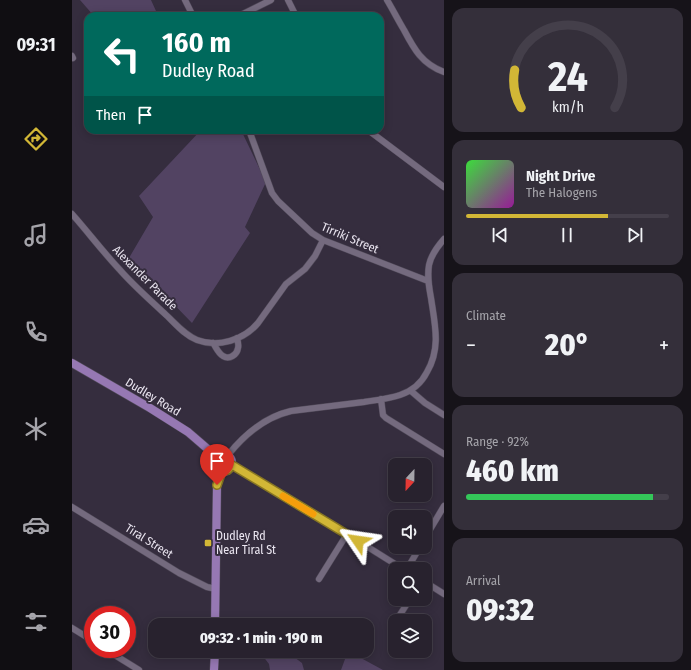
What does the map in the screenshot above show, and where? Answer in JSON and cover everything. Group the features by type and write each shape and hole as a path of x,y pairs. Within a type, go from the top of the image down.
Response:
{"main road":[{"name":"Dudley Road","path":"72,363 130,396 188,432 217,457"},
{"path":"222,454 228,455 232,460 232,465 228,470 222,471 217,468 215,464 217,457 222,454"},
{"path":"215,618 217,485 222,471"},
{"path":"214,670 215,658"}],"street":[{"path":"185,0 191,12"},
{"path":"247,12 271,0"},
{"path":"288,0 294,12"},
{"path":"387,0 415,50 429,64 444,72"},
{"name":"Tirriki Street","path":"250,134 272,193 312,233 323,240 428,281"},
{"path":"373,134 444,187"},
{"name":"Alexander Parade","path":"72,214 120,271 187,334 196,340 206,342 226,342 246,334 253,329 286,284 305,268 315,256 323,240"},
{"path":"228,455 239,441 249,432 278,415 291,411 390,398 411,391 418,384 424,377 433,359 436,347 436,327 428,281 429,265 435,251 444,239"},
{"path":"213,342 218,351 224,357 231,357 236,354 239,345 237,338"},
{"path":"411,391 425,403 444,415"},
{"path":"381,399 383,415 386,418 444,454"},
{"path":"232,465 392,562"},
{"path":"432,526 444,506"},
{"name":"Tiral Street","path":"72,507 178,573 207,587 216,589"},
{"path":"319,579 347,534"},
{"path":"432,586 444,594"},
{"path":"72,628 84,635"},
{"path":"118,658 135,669"}],"shaded area":[{"path":"80,0 151,0 156,11 156,12 90,12"},
{"path":"197,134 243,134 266,182 245,227 250,233 192,323 129,258 153,217 139,196"},
{"path":"264,658 295,658 302,663 304,670 270,670 269,664"},
{"path":"345,658 361,658 383,670 341,670"}],"slow traffic":[{"path":"283,496 313,514"}],"place":[{"name":"Dudley Rd Near Tiral St","path":"208,543"}],"route":[{"path":"217,485 222,471 228,470 232,465 358,541"}]}
